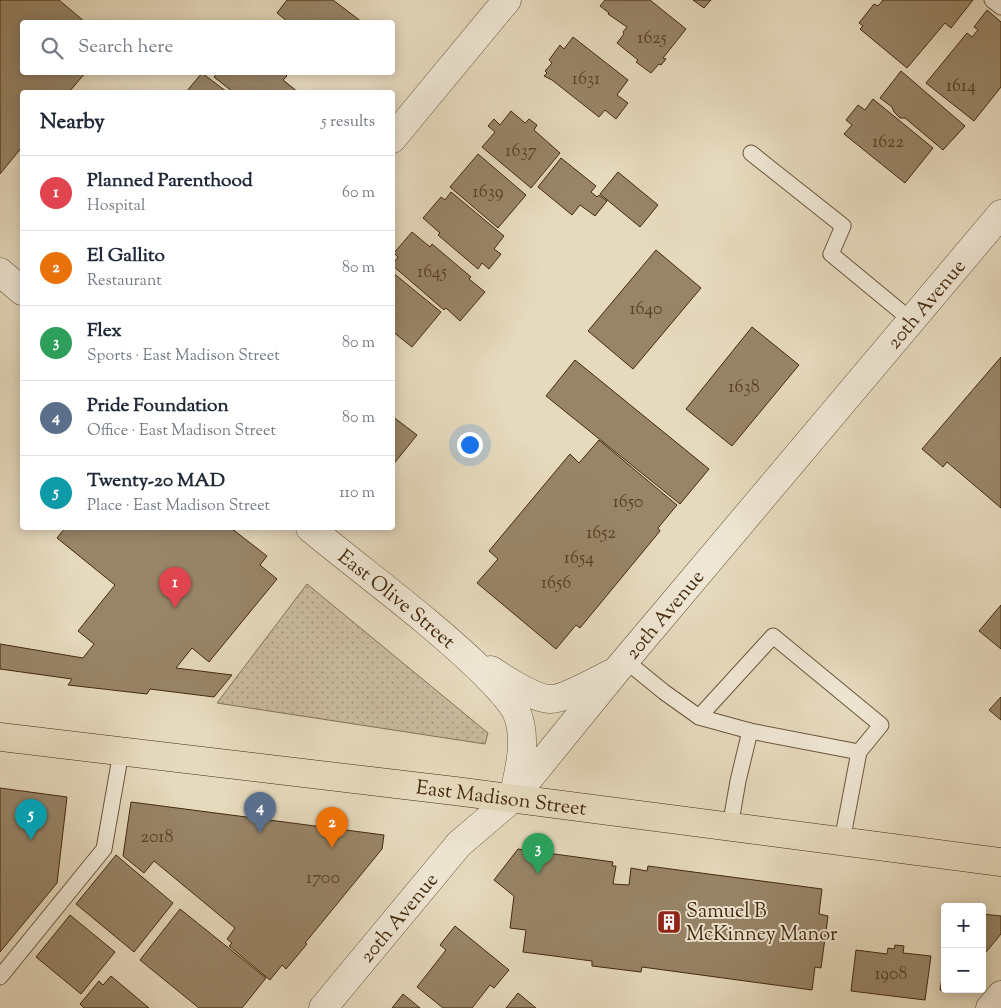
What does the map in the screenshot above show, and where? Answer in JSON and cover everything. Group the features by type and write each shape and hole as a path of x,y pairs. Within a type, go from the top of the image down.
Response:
{"main road":[{"name":"East Madison Street","path":"0,737 513,798 1001,862"}],"street":[{"path":"395,135 507,0"},
{"name":"20th Avenue","path":"323,1008 459,844 513,798 1001,214"},
{"path":"0,272 20,289"},
{"name":"East Olive Street","path":"312,530 462,652 501,691 518,714 522,738 513,798"},
{"name":"East Olive Street","path":"462,652 505,680 551,700 622,666"},
{"name":"East Olive Street","path":"536,695 550,712 556,726 554,748"},
{"path":"990,1008 1001,995"}],"lane":[{"path":"992,0 1001,7"},
{"path":"751,153 843,226 831,254 911,320"},
{"path":"699,717 773,636 881,725 859,752 842,841"},
{"path":"622,666 664,692 699,717 750,731 859,752"},
{"path":"730,827 738,781 750,731"},
{"path":"0,977 104,849 121,752"}],"shaded area":[{"path":"307,584 488,733 485,744 217,703"}],"building":[{"path":"0,0 59,0 83,20 20,20 20,75 83,75 71,90 20,90 20,149 0,174"},
{"path":"287,0 333,0 359,20 286,20 277,13"},
{"path":"605,0 650,0 686,29 663,58 666,59 651,73 636,62 638,60 617,43 627,27 600,6"},
{"path":"693,0 711,0 704,8"},
{"path":"883,0 973,0 951,28 945,23 907,68 860,29 863,26 859,23 874,4 878,6"},
{"path":"987,10 1001,22 1001,87 974,121 926,83 967,33 972,37 978,30 974,27"},
{"path":"573,37 628,80 617,95 628,103 616,119 605,110 599,117 552,80 544,76 547,73 545,71 552,63 549,60 560,45 564,49"},
{"path":"901,71 965,126 943,150 905,118 900,118 892,107 880,98"},
{"path":"200,75 205,75 224,90 188,90"},
{"path":"216,75 286,75 283,80 296,90 230,90 214,77"},
{"path":"873,99 933,148 905,183 844,134 852,125 846,120 858,105 865,110"},
{"path":"511,111 525,123 529,119 537,125 534,130 560,153 531,188 482,147 495,132 488,126 494,119 500,125"},
{"path":"478,154 526,195 498,228 450,187"},
{"path":"561,158 596,186 591,192 607,201 595,216 580,205 572,215 538,187"},
{"path":"618,172 658,205 640,227 600,194"},
{"path":"451,192 504,236 494,249 501,254 489,269 482,263 478,269 438,235 440,233 423,218 441,197 445,200"},
{"path":"412,232 430,247 432,244 471,277 469,279 485,292 460,321 446,308 444,310 395,268 395,261 398,257 395,252"},
{"path":"656,250 701,288 633,369 588,331"},
{"path":"395,274 441,312 412,347 395,333"},
{"path":"752,327 799,365 732,446 686,409"},
{"path":"1001,357 1001,508 947,462 943,467 922,449"},
{"path":"575,360 709,469 680,504 546,396"},
{"path":"395,418 417,435 395,462"},
{"path":"599,440 677,505 658,528 660,531 580,628 576,625 556,649 477,583 498,559 489,551 570,454 579,463"},
{"path":"63,530 234,530 267,556 260,565 277,579 209,662 192,648 176,668 232,675 214,697 150,689 147,694 68,685 72,679 0,669 0,644 83,658 94,644 78,631 115,585 57,538"},
{"path":"1001,605 1001,649 979,631"},
{"path":"1001,697 1001,720 989,710"},
{"path":"0,788 67,797 57,883 0,952"},
{"path":"131,802 384,835 382,849 286,969 282,965 270,980 229,946 232,943 227,939 235,928 154,861 144,873 123,856"},
{"name":"Samuel B McKinney Manor","path":"518,849 613,862 612,866 616,866 613,884 629,885 631,868 647,871 648,866 822,889 819,914 828,916 821,968 815,967 812,990 642,967 641,972 592,966 592,961 523,952 526,930 510,928 514,896 494,880"},
{"path":"116,855 173,903 134,952 76,904"},
{"path":"180,909 266,978 242,1008 199,1008 140,960"},
{"path":"986,914 1001,916 1001,934 986,952"},
{"path":"70,915 115,952 81,994 36,957"},
{"path":"455,926 509,970 494,988 490,985 472,1008 443,1008 417,987 446,950 440,945"},
{"path":"895,945 904,946 903,953 931,956 925,1000 851,991 856,950 887,954 888,948 894,949"},
{"path":"111,976 149,1008 84,1008 80,1004 99,981 103,985"},
{"path":"518,993 536,1008 506,1008"},
{"path":"403,994 420,1008 392,1008"}],"place":[{"name":"Planned Parenthood","path":"175,608"},
{"name":"Pride Foundation","path":"260,833"},
{"name":"Twenty-20 MAD","path":"31,840"},
{"name":"El Gallito","path":"332,848"},
{"name":"Flex","path":"538,874"},
{"name":"Samuel B McKinney Manor","path":"669,922"}]}
